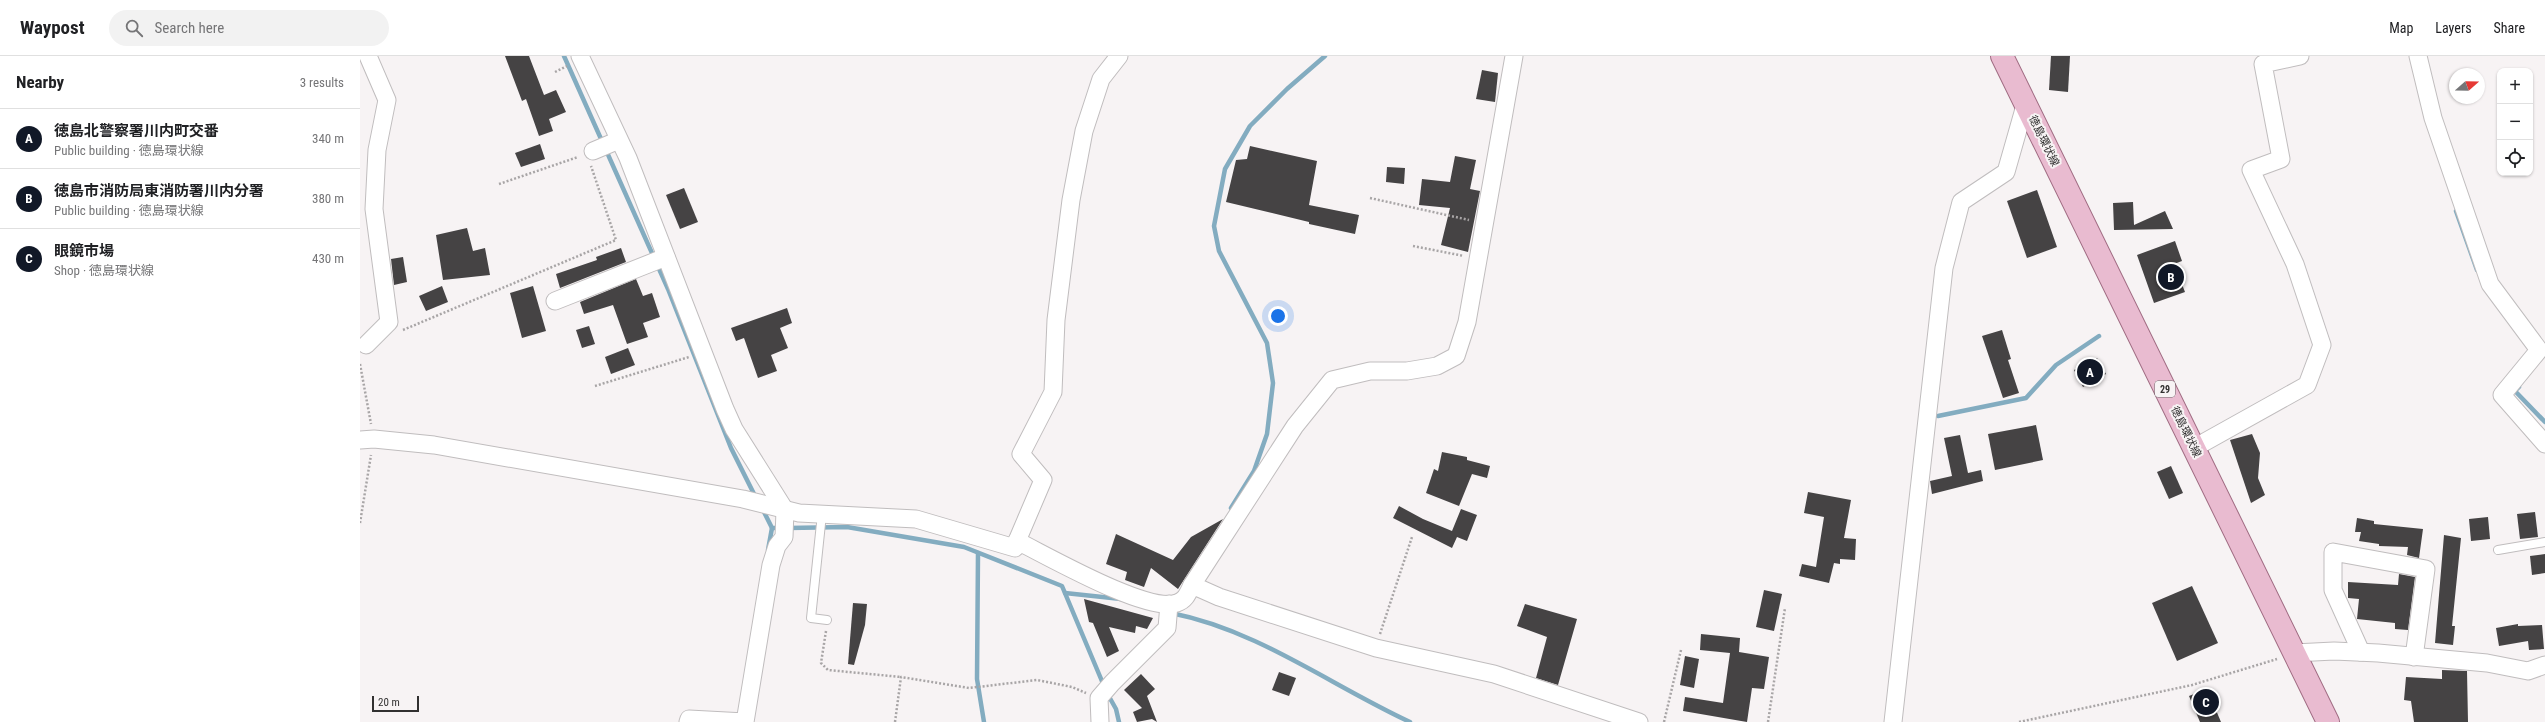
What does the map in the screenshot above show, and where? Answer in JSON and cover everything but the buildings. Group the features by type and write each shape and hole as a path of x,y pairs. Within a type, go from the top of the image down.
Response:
{"main road":[{"name":"徳島環状線","path":"2002,56 2026,102 2328,722"}],"street":[{"path":"366,345 389,322 374,209 377,150 387,100 368,56"},
{"path":"580,56 620,140 725,409 734,429 785,514 784,537 777,546 771,564 745,722 689,719 688,722"},
{"path":"367,439 434,445 760,503 785,514 799,513 822,517 916,519 1015,548 1043,480 1021,454 1053,392 1057,313 1071,200 1084,130 1101,79 1119,56"},
{"path":"1100,722 1105,691 1167,628 1169,612 1177,603 1186,597 1192,585 1295,426 1332,380 1370,371 1408,371 1437,366 1456,356 1467,322 1514,56"},
{"path":"2194,448 2307,385 2322,345 2295,264 2251,170 2281,159 2263,64 2300,56"},
{"path":"2418,56 2434,118 2490,284 2539,350 2502,395 2545,444"},
{"path":"1893,722 1944,268 1961,202 2006,172 2026,102"},
{"path":"590,152 620,140"},
{"path":"556,301 666,257"},
{"path":"1017,541 1093,581 1160,604 1169,612"},
{"path":"2361,652 2333,590 2333,552 2426,569 2414,657"},
{"path":"1192,585 1219,598 1376,648 1494,674 1639,722"},
{"path":"2294,653 2334,651 2361,652 2487,663 2528,671 2545,665"}],"lane":[{"path":"822,517 822,531 811,618 827,620"},
{"path":"2498,550 2545,542"}],"path":[{"path":"401,331 616,240 590,152 499,184"},
{"path":"1370,198 1484,223"},
{"path":"1413,246 1478,259"},
{"path":"595,386 681,359"},
{"path":"360,364 367,439 360,523"},
{"path":"1376,648 1412,537"},
{"path":"1768,722 1786,608"},
{"path":"827,620 821,663 828,670 901,677 969,688 1037,680 1072,687 1105,691"},
{"path":"1664,722 1681,650"},
{"path":"2019,722 2192,685 2251,669 2294,653"},
{"path":"895,722 901,677"}],"waterway":[{"path":"564,56 668,289 731,448 756,498"},
{"path":"1231,508 1254,471 1267,434 1273,383 1267,343 1219,251 1214,226 1225,169 1250,126 1287,89 1325,56"},
{"path":"2456,211 2477,270"},
{"path":"1938,416 2026,398 2056,365 2099,336"},
{"path":"2519,387 2515,391 2545,422"},
{"path":"762,508 772,528 780,528"},
{"path":"788,528 847,527 964,547 1062,586 1104,686"},
{"path":"768,550 772,528"},
{"path":"978,553 977,679 984,722"},
{"path":"1065,593 1121,599"},
{"path":"1171,613 1203,621 1264,645 1410,722"},
{"path":"1107,693 1116,709 1119,722"}],"place":[{"name":"徳島市消防局東消防署川内分署","path":"2171,277"},
{"name":"徳島北警察署川内町交番","path":"2090,372"},
{"name":"眼鏡市場","path":"2206,702"}]}
